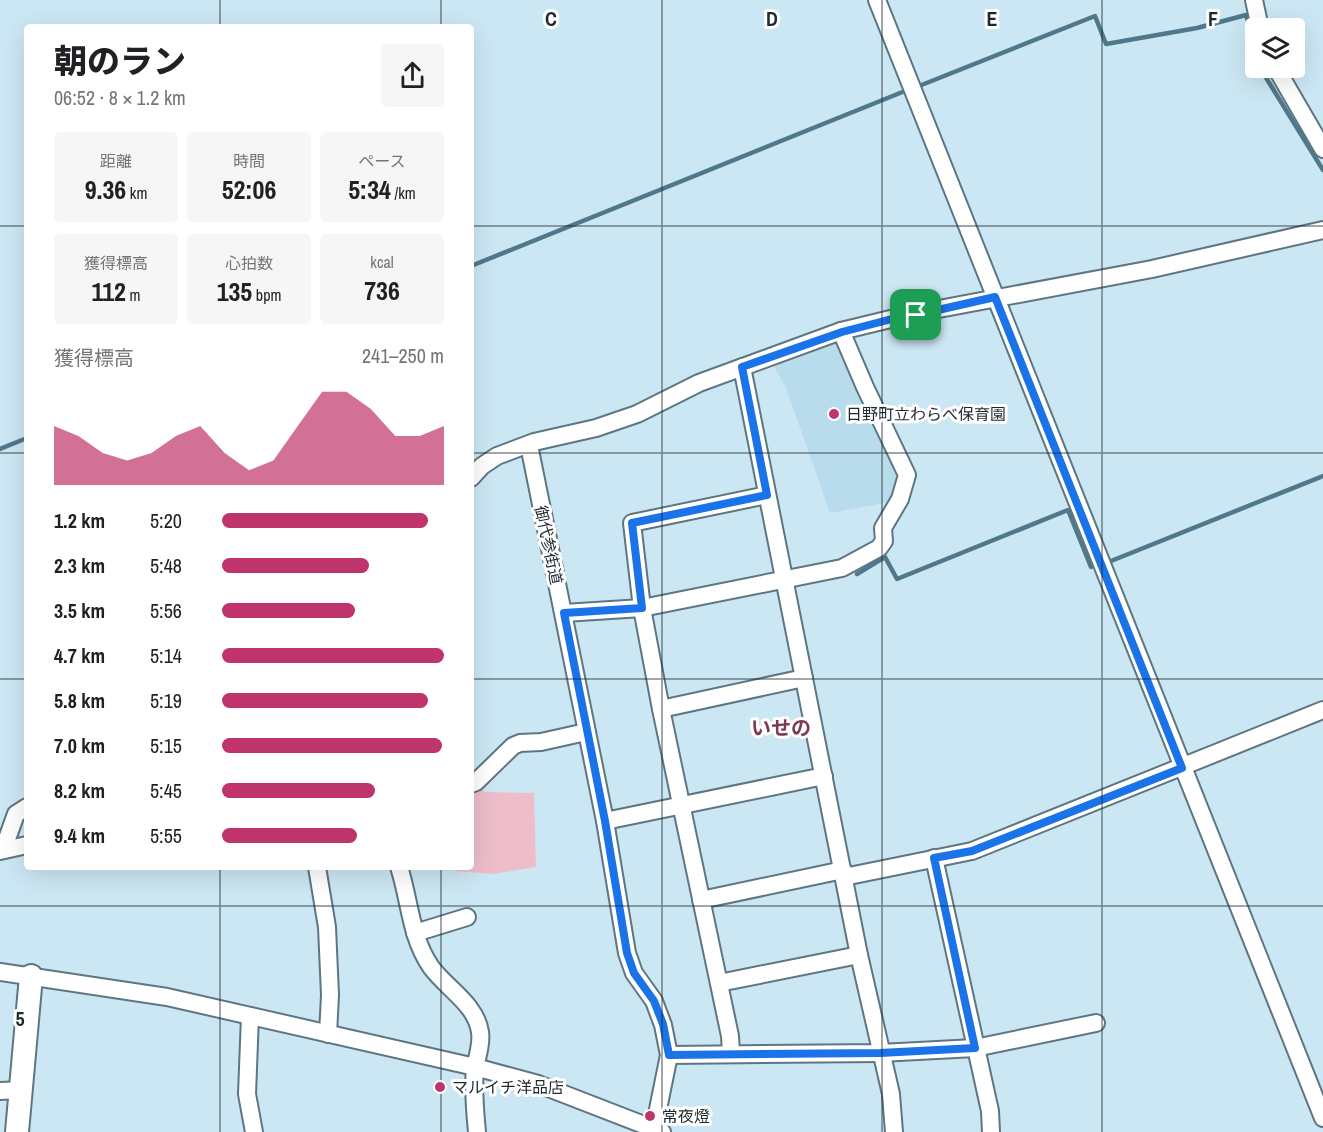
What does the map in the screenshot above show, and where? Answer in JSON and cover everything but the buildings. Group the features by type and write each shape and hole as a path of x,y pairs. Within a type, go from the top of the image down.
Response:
{"street":[{"path":"877,0 1323,1118"},
{"path":"1256,1 1259,18"},
{"path":"1282,78 1323,148"},
{"path":"474,475 497,456 637,414 699,383 842,332 907,315 1152,269 1323,230"},
{"path":"564,613 642,608 842,568 879,548 884,542 883,528 900,499 907,474 865,387 842,332"},
{"path":"742,367 859,955 891,1094 894,1132"},
{"name":"御代参街道","path":"531,444 605,821 627,953 634,973 654,1001 663,1024 669,1055 659,1130"},
{"path":"731,1054 730,1036 642,608 632,523 767,495"},
{"path":"661,709 804,678"},
{"path":"701,900 972,851 1323,710"},
{"path":"474,783 513,746 586,732"},
{"path":"605,821 824,776"},
{"path":"2,850 16,814 24,809"},
{"path":"2,850 24,846"},
{"path":"934,858 990,1111 991,1132"},
{"path":"318,870 327,927 330,995 328,1034"},
{"path":"400,870 418,944 431,967 466,1004 480,1031 480,1054 475,1067 477,1132"},
{"path":"415,933 466,917"},
{"path":"719,983 859,955"},
{"path":"0,972 167,996 475,1067 538,1084 659,1130"},
{"path":"17,1132 10,1091 31,976"},
{"path":"250,1016 247,1094 254,1132"},
{"path":"669,1055 880,1053 975,1048 1096,1023"},
{"path":"475,1106 488,1132"}],"shaded area":[{"name":"日野町立わらべ保育園","path":"836,337 900,472 897,492 890,502 830,513 786,388 773,364"},
{"path":"474,784 485,792 534,793 536,867 494,874 455,871 474,870"}],"waterway":[{"path":"919,86 1095,16 1106,44 1197,28 1246,15 1247,18"},
{"path":"1266,78 1323,170"},
{"path":"474,265 905,91"},
{"path":"0,449 24,439"},
{"path":"1111,561 1323,476"},
{"path":"857,574 885,557 897,579 1068,510 1091,567"}],"place":[{"name":"日野町立わらべ保育園","path":"834,414"},
{"name":"マルイチ洋品店","path":"440,1087"},
{"name":"常夜燈","path":"650,1116"}],"district":[{"name":"いせの","path":"781,728"}],"route":[{"path":"995,297 1182,768 972,851 934,858 975,1048 880,1053 669,1055 663,1024 654,1001 634,973 627,953 605,821 564,613 642,608 632,523 767,495 742,367 842,332 907,315 916,315 995,297"}]}
